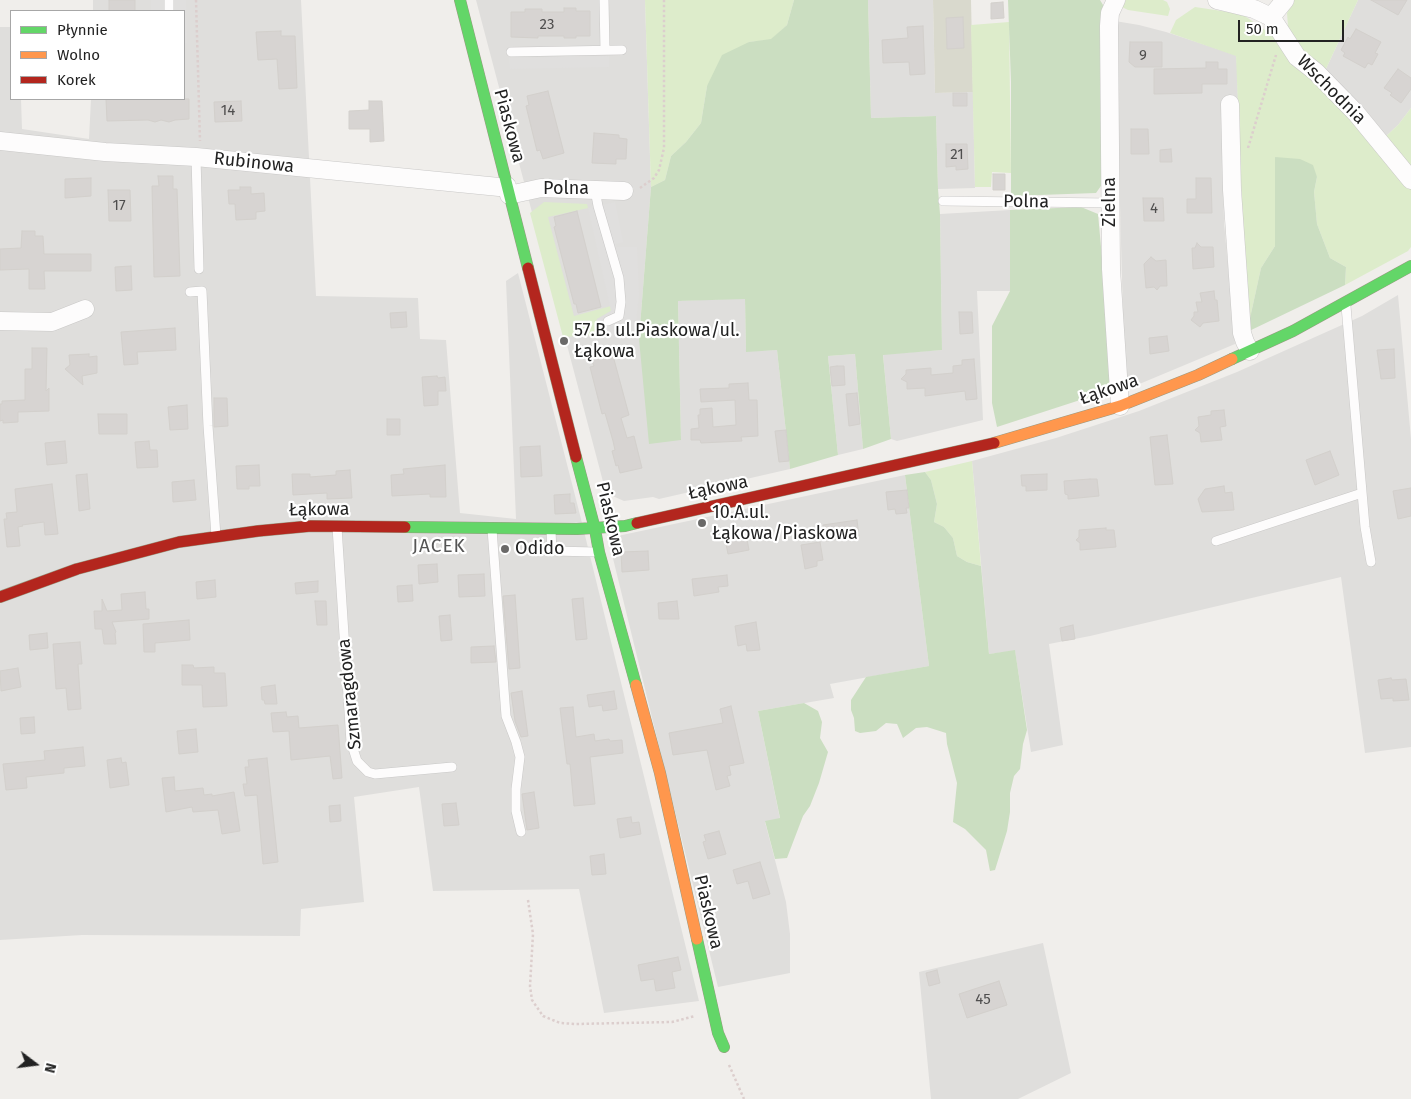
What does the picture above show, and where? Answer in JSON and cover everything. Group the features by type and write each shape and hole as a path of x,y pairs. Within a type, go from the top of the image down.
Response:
{"street":[{"name":"Piaskowa","path":"460,0 595,529 599,552 660,773 718,1033 724,1047"},
{"name":"Zielna","path":"1116,0 1110,14 1109,26 1110,269 1120,406"},
{"path":"1218,0 1254,9 1271,17 1285,0"},
{"name":"Wschodnia","path":"1271,17 1297,57 1316,72 1356,113 1411,180"},
{"path":"1230,104 1232,190 1242,334 1250,351"},
{"name":"Rubinowa","path":"0,141 105,152 196,157 499,187 508,191"},
{"name":"Polna","path":"508,191 541,188 624,191"},
{"name":"Łąkowa","path":"0,597 59,576 134,553 178,542 216,536 302,527 595,529 625,526 997,442 1120,406 1159,392 1250,351 1345,304 1411,266"},
{"path":"0,321 52,322 86,309"}],"lane":[{"path":"604,0 605,50"},
{"path":"511,52 622,50"},
{"path":"196,157 199,269"},
{"path":"595,190 619,278 620,316 608,321"},
{"name":"Polna","path":"943,201 1110,203"},
{"path":"190,292 202,292 208,426 216,536"},
{"path":"1345,304 1362,493 1371,562"},
{"path":"1216,541 1362,493"},
{"name":"Szmaragdowa","path":"336,527 352,742 357,761 368,772 375,774 452,768"},
{"path":"492,529 506,716 520,758 516,789 516,811 521,832"},
{"path":"551,529 552,551 599,552"}],"path":[{"path":"196,0 200,148 196,157"},
{"path":"624,191 637,189 654,178 662,161 664,148 664,0"},
{"path":"1247,149 1277,52 1286,42"},
{"path":"528,900 533,942 530,986 532,1000 543,1016 568,1024 672,1022 694,1016 712,1007"},
{"path":"724,1047 730,1070 744,1099"}],"shaded area":[{"path":"93,0 301,0 316,296 418,298 420,339 446,340 460,513 516,519 506,281 518,273 580,515 699,1001 604,1013 579,889 433,891 419,787 354,797 364,902 301,909 300,936 82,935 0,940 0,27 10,27 10,100 21,100 22,129 89,139 91,100 185,100 185,10 93,10"},
{"path":"151,0 186,0 187,43 185,43 185,10 151,10"},
{"path":"476,0 645,0 651,187 639,339 681,440 678,301 745,298 746,351 777,350 790,469 659,499 653,497 624,501 606,493"},
{"path":"868,0 933,0 935,93 973,92 975,188 938,189 936,116 871,118"},
{"path":"933,0 971,0 973,92 935,93"},
{"path":"1358,0 1411,0 1411,108 1398,125 1385,137 1325,71"},
{"path":"1115,21 1166,32 1236,55 1238,100 1222,100 1224,222 1235,344 1125,390"},
{"path":"609,56 609,67 510,69 509,58"},
{"path":"615,202 623,242 616,244 616,247 637,247 639,295 632,340 594,335 597,319 611,311 588,208"},
{"path":"1010,210 1011,291 977,291 983,420 897,441 891,439 883,354 942,350 940,214"},
{"path":"1398,295 1411,439 1411,747 1365,753 1341,577 1049,644 1063,745 1031,752 1015,651 989,654 972,461 1056,438 1139,411 1237,372 1362,316"},
{"path":"855,354 863,449 838,455 828,356"},
{"path":"905,475 929,666 830,684 834,698 758,711 780,819 765,822 786,902 790,934 790,973 718,987 608,538"},
{"path":"1043,943 1071,1073 1018,1099 931,1099 919,972"}],"green space":[{"path":"645,0 794,0 787,25 771,40 749,42 707,86 701,123 686,142 671,156 665,180 651,187"},
{"path":"794,0 868,0 871,118 936,116 942,350 883,355 891,439 863,449 855,354 828,356 838,455 790,469 777,350 746,352 745,299 678,301 681,440 649,444 639,339 651,187 665,180 671,156 686,142 701,123 707,86 722,55 749,42 771,39 787,25"},
{"path":"1008,0 1100,0 1103,5 1103,183 1096,193 1011,196 1011,82"},
{"path":"1126,0 1163,0 1167,2 1170,9 1168,16 1128,10 1122,7"},
{"path":"1293,0 1358,0 1325,71 1289,40 1287,13"},
{"path":"1195,7 1242,14 1275,37 1277,44 1311,75 1385,156 1411,189 1411,247 1408,251 1345,285 1346,267 1330,258 1317,224 1314,192 1317,177 1275,157 1275,246 1261,268 1247,332 1236,56 1170,33 1176,20"},
{"path":"1009,22 1011,173 992,172 991,187 975,187 971,25"},
{"path":"1411,108 1411,168 1385,137 1398,125"},
{"path":"1275,157 1300,159 1313,165 1317,177 1314,192 1317,224 1330,258 1346,267 1345,285 1247,332 1261,268 1275,246"},
{"path":"544,202 587,204 588,208 548,217 574,316 611,306 611,311 597,319 594,335 563,337 530,213"},
{"path":"1081,207 1098,214 1114,389 997,427 992,403 992,326 1010,291 1010,210"},
{"path":"972,461 981,566 967,562 957,556 953,538 944,527 934,522 937,504 931,480 925,472"},
{"path":"925,472 931,480 937,504 934,522 944,527 953,538 957,556 967,562 981,566 989,654 1015,650 1027,730 1020,769 1014,776 1010,793 1007,831 995,870 990,871 986,850 965,829 953,822 957,783 946,733 927,727 916,728 903,738 897,724 886,723 876,731 860,733 855,731 851,710 851,700 866,677 929,666 905,475"},
{"path":"804,703 818,711 822,722 820,738 828,752 819,783 810,806 803,816 787,858 775,859 765,821 780,818 758,711"}],"building":[{"path":"109,0 135,0 135,10 109,10"},
{"path":"1371,0 1407,0 1398,15"},
{"path":"1003,2 1004,18 991,19 991,3"},
{"path":"564,8 576,8 576,11 590,11 590,36 576,36 576,38 564,38 564,36 538,36 538,38 511,37 511,12 525,12 525,9 542,9 542,12 564,12"},
{"path":"963,17 964,48 947,49 946,18"},
{"path":"923,26 925,74 910,75 909,62 883,63 882,40 908,38 907,27"},
{"path":"1356,29 1381,42 1375,53 1378,54 1372,65 1368,63 1365,68 1343,56 1345,53 1341,50 1348,37 1350,39"},
{"path":"281,31 281,36 295,36 297,88 279,89 277,59 258,60 256,32"},
{"path":"1130,42 1162,42 1162,67 1135,67 1129,62"},
{"path":"1206,62 1218,62 1218,69 1227,69 1227,84 1202,84 1202,93 1154,94 1154,69 1206,68"},
{"path":"1398,69 1411,78 1411,89 1401,103 1390,95 1392,93 1384,88"},
{"path":"548,91 564,153 543,159 540,150 537,151 526,106 529,105 527,96"},
{"path":"953,93 967,93 967,106 953,106"},
{"path":"189,99 189,119 169,122 161,120 155,122 148,120 107,121 106,100"},
{"path":"241,101 242,121 215,122 214,102"},
{"path":"369,101 382,101 384,141 370,142 370,129 349,129 349,111 369,110"},
{"path":"1131,129 1148,129 1149,154 1131,154"},
{"path":"594,133 619,135 619,138 627,139 626,159 616,159 616,164 592,163"},
{"path":"946,144 967,144 968,169 956,170 956,166 946,167"},
{"path":"1171,149 1172,162 1160,162 1160,150"},
{"path":"993,174 1005,174 1005,190 993,190"},
{"path":"158,176 173,176 173,189 177,189 180,276 154,277 152,186 159,186"},
{"path":"91,178 91,196 65,198 65,179"},
{"path":"1196,178 1211,178 1212,213 1187,213 1187,199 1196,199"},
{"path":"240,187 251,187 251,194 264,193 265,211 256,212 256,219 236,220 235,204 229,204 228,190 240,190"},
{"path":"108,190 130,190 131,221 109,221"},
{"path":"1143,198 1163,198 1164,221 1144,221"},
{"path":"577,211 601,307 578,313 554,227 556,226 554,217"},
{"path":"22,231 35,231 35,236 43,236 44,254 91,254 91,271 44,271 45,289 29,289 29,269 0,270 0,249 21,248"},
{"path":"1197,243 1201,247 1213,247 1214,267 1193,269 1192,248 1195,248"},
{"path":"1151,257 1156,261 1166,260 1167,286 1160,286 1157,290 1154,287 1146,288 1144,264"},
{"path":"131,266 132,290 116,291 115,267"},
{"path":"1214,291 1219,321 1203,323 1200,327 1191,320 1194,312 1198,312 1196,302 1202,302 1200,293"},
{"path":"406,312 407,327 391,328 390,313"},
{"path":"959,312 972,312 973,333 960,334"},
{"path":"175,328 176,350 137,352 138,364 124,365 121,332"},
{"path":"1167,336 1169,351 1150,354 1149,338"},
{"path":"32,348 47,348 46,391 49,388 49,411 18,412 18,422 3,423 3,420 0,421 0,404 2,404 2,401 25,400 25,369 32,369"},
{"path":"1394,349 1395,378 1381,379 1377,350"},
{"path":"612,352 629,415 621,418 627,438 634,436 642,468 620,473 612,451 615,450 613,441 605,413 602,414 590,367 594,366 591,358"},
{"path":"89,354 89,357 97,356 97,373 82,376 83,385 65,369 70,365 69,355"},
{"path":"974,359 977,399 966,400 965,391 925,396 925,388 907,389 907,382 901,379 906,374 906,370 931,368 931,375 953,373 953,366 962,365 962,360"},
{"path":"844,366 845,385 832,386 830,367"},
{"path":"437,376 438,378 445,377 446,391 438,391 438,405 424,406 422,377"},
{"path":"748,383 749,400 757,400 758,436 741,437 742,441 701,443 700,440 691,440 691,429 699,428 698,415 700,415 700,409 712,408 713,427 736,425 735,400 701,402 700,389 729,388 729,384"},
{"path":"857,393 860,424 849,426 846,394"},
{"path":"214,398 227,398 228,426 214,427"},
{"path":"187,405 188,429 170,430 168,407"},
{"path":"1224,410 1226,426 1220,427 1222,440 1201,442 1200,433 1195,430 1199,426 1198,417 1211,415 1211,411"},
{"path":"98,414 127,414 127,434 99,434"},
{"path":"387,419 400,419 400,435 387,435"},
{"path":"786,430 789,461 779,462 775,431"},
{"path":"1167,435 1173,484 1155,485 1150,437"},
{"path":"65,441 67,463 47,465 45,443"},
{"path":"149,441 150,450 157,450 158,467 137,468 135,442"},
{"path":"540,446 542,476 521,477 520,447"},
{"path":"1330,451 1339,475 1315,485 1306,460"},
{"path":"259,465 260,486 249,486 249,489 237,489 236,466"},
{"path":"445,465 446,497 430,497 430,494 392,496 391,475 404,474 403,469"},
{"path":"350,470 352,498 327,499 327,493 293,495 292,474 310,474 310,477 336,475 336,471"},
{"path":"87,474 90,509 79,511 76,475"},
{"path":"1047,474 1047,490 1026,491 1026,486 1022,486 1021,475"},
{"path":"1097,479 1099,496 1068,499 1068,495 1065,494 1064,481"},
{"path":"194,480 196,500 173,502 172,482"},
{"path":"52,484 58,534 45,535 44,522 22,525 18,527 20,546 7,547 4,519 7,519 6,513 17,512 15,489"},
{"path":"1224,486 1225,493 1232,492 1234,510 1202,512 1198,499 1205,489"},
{"path":"1411,488 1411,516 1398,519 1393,491"},
{"path":"907,490 909,508 906,508 907,513 896,514 895,509 888,510 886,492"},
{"path":"570,494 570,503 574,503 576,513 555,514 554,495"},
{"path":"857,520 859,536 826,541 823,525"},
{"path":"1106,528 1106,530 1114,530 1116,547 1080,550 1080,543 1076,540 1079,537 1079,530"},
{"path":"746,534 749,550 728,554 725,539"},
{"path":"820,542 823,560 817,561 817,566 805,569 801,545"},
{"path":"648,551 649,570 622,572 621,552"},
{"path":"437,564 438,582 419,584 418,565"},
{"path":"484,574 485,596 459,597 458,575"},
{"path":"727,575 728,586 718,587 719,592 694,596 692,579"},
{"path":"215,580 216,597 197,599 196,582"},
{"path":"318,581 318,592 296,594 295,583"},
{"path":"412,585 413,601 398,602 397,586"},
{"path":"145,592 146,609 149,609 149,619 112,622 116,632 116,644 104,644 102,629 95,629 94,611 102,611 102,599 107,611 122,610 121,594"},
{"path":"515,595 520,668 509,669 503,596"},
{"path":"583,598 587,639 576,640 572,599"},
{"path":"315,601 326,601 327,625 317,625"},
{"path":"677,601 679,619 659,619 658,603"},
{"path":"450,615 452,640 441,641 439,616"},
{"path":"189,620 190,640 155,643 155,652 144,652 143,624"},
{"path":"756,622 760,650 747,651 746,644 738,646 735,626"},
{"path":"1073,625 1075,639 1062,641 1060,628"},
{"path":"47,633 48,648 30,650 29,635"},
{"path":"80,642 82,664 78,664 81,709 68,710 66,688 56,689 53,644"},
{"path":"494,646 496,662 471,663 471,647"},
{"path":"182,665 193,665 194,668 214,667 214,673 225,673 227,706 203,707 202,685 182,685"},
{"path":"18,668 21,687 1,691 0,671"},
{"path":"1391,678 1392,680 1406,679 1409,700 1393,701 1393,698 1381,699 1378,680"},
{"path":"275,685 277,704 265,704 264,700 262,700 261,687"},
{"path":"522,691 528,736 521,737 515,721 511,693"},
{"path":"614,691 617,709 603,711 602,705 589,707 587,695"},
{"path":"731,706 744,763 729,766 731,775 727,776 730,786 716,790 707,750 673,755 669,733 723,723 720,709"},
{"path":"573,707 576,737 594,734 595,741 622,740 623,753 590,757 595,804 574,806 570,764 567,764 560,708"},
{"path":"286,712 287,717 298,716 299,728 338,725 342,778 333,779 330,756 291,760 289,731 273,732 271,713"},
{"path":"34,717 35,733 21,734 20,718"},
{"path":"196,729 198,752 179,754 177,731"},
{"path":"83,747 85,766 64,768 64,773 26,777 27,788 6,790 3,764 45,760 44,751"},
{"path":"121,758 122,763 126,762 129,785 110,788 107,760"},
{"path":"267,758 278,862 263,864 257,795 245,796 243,784 247,784 245,767 249,767 248,760"},
{"path":"174,777 175,791 203,788 204,795 212,794 212,796 234,792 240,831 222,834 218,810 193,812 192,807 166,812 162,778"},
{"path":"534,792 539,828 527,830 522,794"},
{"path":"456,803 459,825 444,826 442,804"},
{"path":"340,805 341,821 330,822 329,806"},
{"path":"631,817 632,823 639,822 641,834 620,838 617,819"},
{"path":"719,831 726,854 708,859 703,842 706,841 704,835"},
{"path":"604,854 606,874 592,875 590,856"},
{"path":"760,862 770,894 753,899 748,881 737,884 733,870"},
{"path":"678,957 681,970 672,972 675,988 656,991 654,979 641,981 638,965"},
{"path":"937,970 940,983 929,986 926,973"},
{"path":"999,981 1007,1005 967,1018 959,994"}],"traffic: fast":[{"path":"460,0 528,268"},
{"path":"1232,359 1293,331 1411,266"},
{"path":"576,457 595,529 599,552 636,685"},
{"path":"405,527 577,529 625,526 637,523"},
{"path":"697,939 718,1033 724,1047"}],"traffic: slow":[{"path":"994,443 1120,406 1198,375 1232,359"},
{"path":"636,685 660,773 697,939"}],"traffic: jam":[{"path":"528,268 576,457"},
{"path":"637,523 994,443"},
{"path":"0,597 77,569 179,542 311,526 405,527"}],"place":[{"name":"57.B. ul.Piaskowa/ul. Łąkowa","path":"564,341"},
{"name":"10.A.ul. Łąkowa/Piaskowa","path":"702,523"},
{"name":"Odido","path":"505,549"}],"district":[{"name":"JACEK","path":"439,547"}]}
